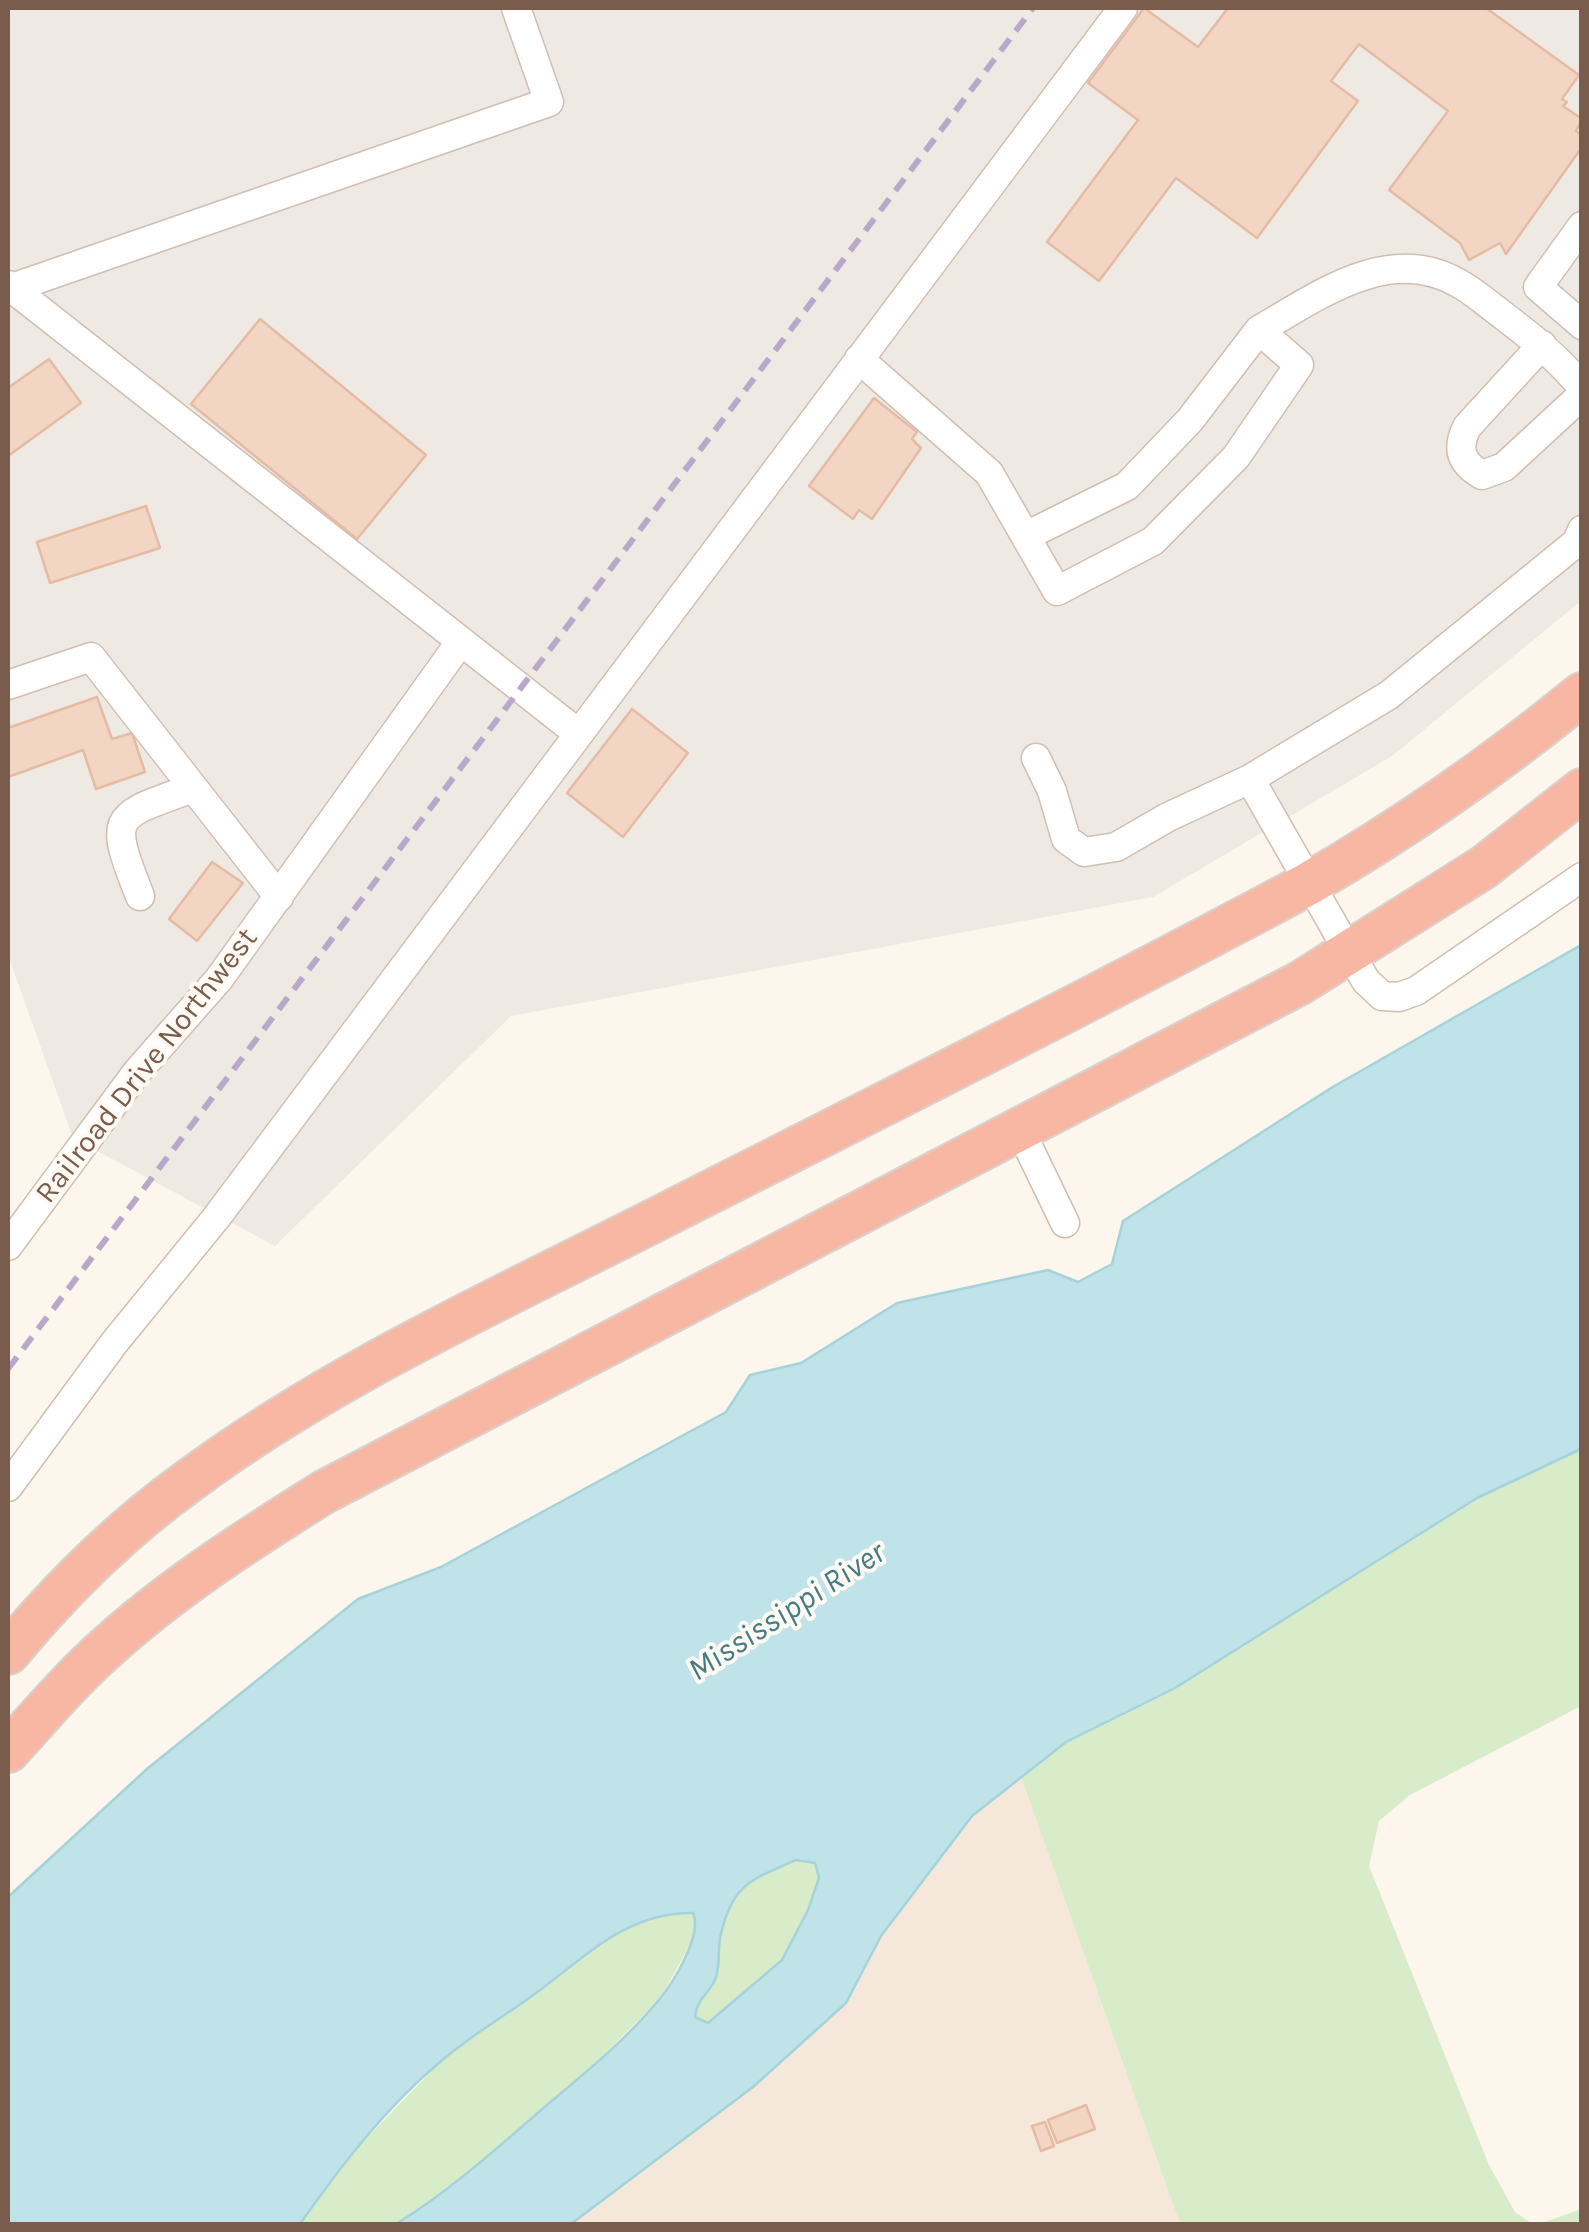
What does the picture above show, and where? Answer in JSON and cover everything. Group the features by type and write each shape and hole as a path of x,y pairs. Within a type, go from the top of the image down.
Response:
{"highway":[{"path":"8,1653 56,1598 146,1514 188,1481 293,1412 500,1300 1308,884 1414,820 1482,773 1582,694"},
{"path":"8,1751 89,1664 150,1611 224,1555 295,1510 381,1461 1021,1132 1350,954 1484,866 1582,790"}],"street":[{"path":"10,287 549,102 516,8"},
{"path":"8,1487 114,1342 216,1218 1123,8"},
{"path":"1582,226 1538,286 1582,328 1468,427 1460,441 1468,467 1482,476 1494,473 1582,395"},
{"path":"1026,536 1128,486 1190,420 1260,330 1329,289 1374,271 1419,268 1457,282 1550,352 1582,387"},
{"path":"10,287 580,734"},
{"path":"860,359 989,473 1057,591 1152,541 1236,456 1299,364 1260,330"},
{"path":"1036,758 1052,791 1066,839 1084,852 1116,847 1250,779 1388,695 1577,542 1582,530"},
{"name":"Railroad Drive Northwest","path":"8,1246 137,1072 219,979 461,641"},
{"path":"8,684 91,656 193,788 283,892"},
{"path":"1250,779 1350,954 1382,996 1399,997 1416,991 1582,877"},
{"path":"140,896 119,839 123,822 131,812 193,788"},
{"path":"1021,1132 1065,1223"}],"shaded area":[{"path":"14,8 1581,8 1581,601 1392,756 1153,897 511,1016 275,1246 73,1138 8,955 8,12"},
{"path":"1021,1777 1180,2224 571,2224 753,2087 846,2003 881,1936 972,1816"}],"green space":[{"path":"1581,1449 1581,1706 1410,1795 1379,1821 1369,1866 1489,2165 1515,2212 1531,2223 1581,2209 1581,2224 1180,2224 1021,1777 1066,1742 1176,1688 1477,1498"},
{"path":"796,1860 815,1863 819,1878 808,1910 782,1960 708,2023 694,2017 716,1977 720,1938 737,1895 755,1880"},
{"path":"667,1912 693,1913 696,1935 659,2000 589,2069 482,2162 396,2224 300,2224 357,2148 441,2061 537,1993 600,1942 627,1926"}],"water":[{"name":"Mississippi River","path":"1581,945 1581,1449 1477,1498 1175,1688 1066,1742 972,1816 881,1936 846,2003 753,2087 571,2224 396,2224 488,2156 645,2016 685,1958 694,1934 693,1913 629,1927 452,2052 382,2118 300,2224 8,2224 8,1897 148,1768 358,1599 441,1567 726,1412 750,1375 801,1363 897,1303 1048,1270 1078,1282 1112,1264 1123,1221 1331,1088","holes":["796,1860 815,1863 819,1878 808,1910 782,1960 708,2023 695,2017 716,1977 720,1938 737,1895 755,1879"]}],"building":[{"path":"1144,8 1198,47 1228,8 1486,8 1579,75 1562,99 1567,102 1563,106 1582,119 1576,131 1582,135 1582,147 1506,254 1500,243 1469,260 1460,243 1389,190 1448,111 1359,44 1331,81 1358,101 1257,238 1176,178 1099,281 1047,242 1138,120 1088,83"},
{"path":"260,319 426,455 357,539 191,404"},
{"path":"49,359 81,403 8,456 8,388"},
{"path":"874,398 917,432 912,439 921,448 872,519 859,510 853,519 809,486"},
{"path":"146,506 160,548 50,583 37,542"},
{"path":"97,697 112,739 132,733 145,772 96,789 83,750 8,777 8,728"},
{"path":"632,709 688,753 623,837 567,793"},
{"path":"212,862 243,883 197,941 169,919"},
{"path":"1086,2105 1095,2129 1057,2143 1048,2120"},
{"path":"1045,2122 1054,2146 1041,2151 1032,2126"}],"railway":[{"path":"8,1369 1033,8"}]}
